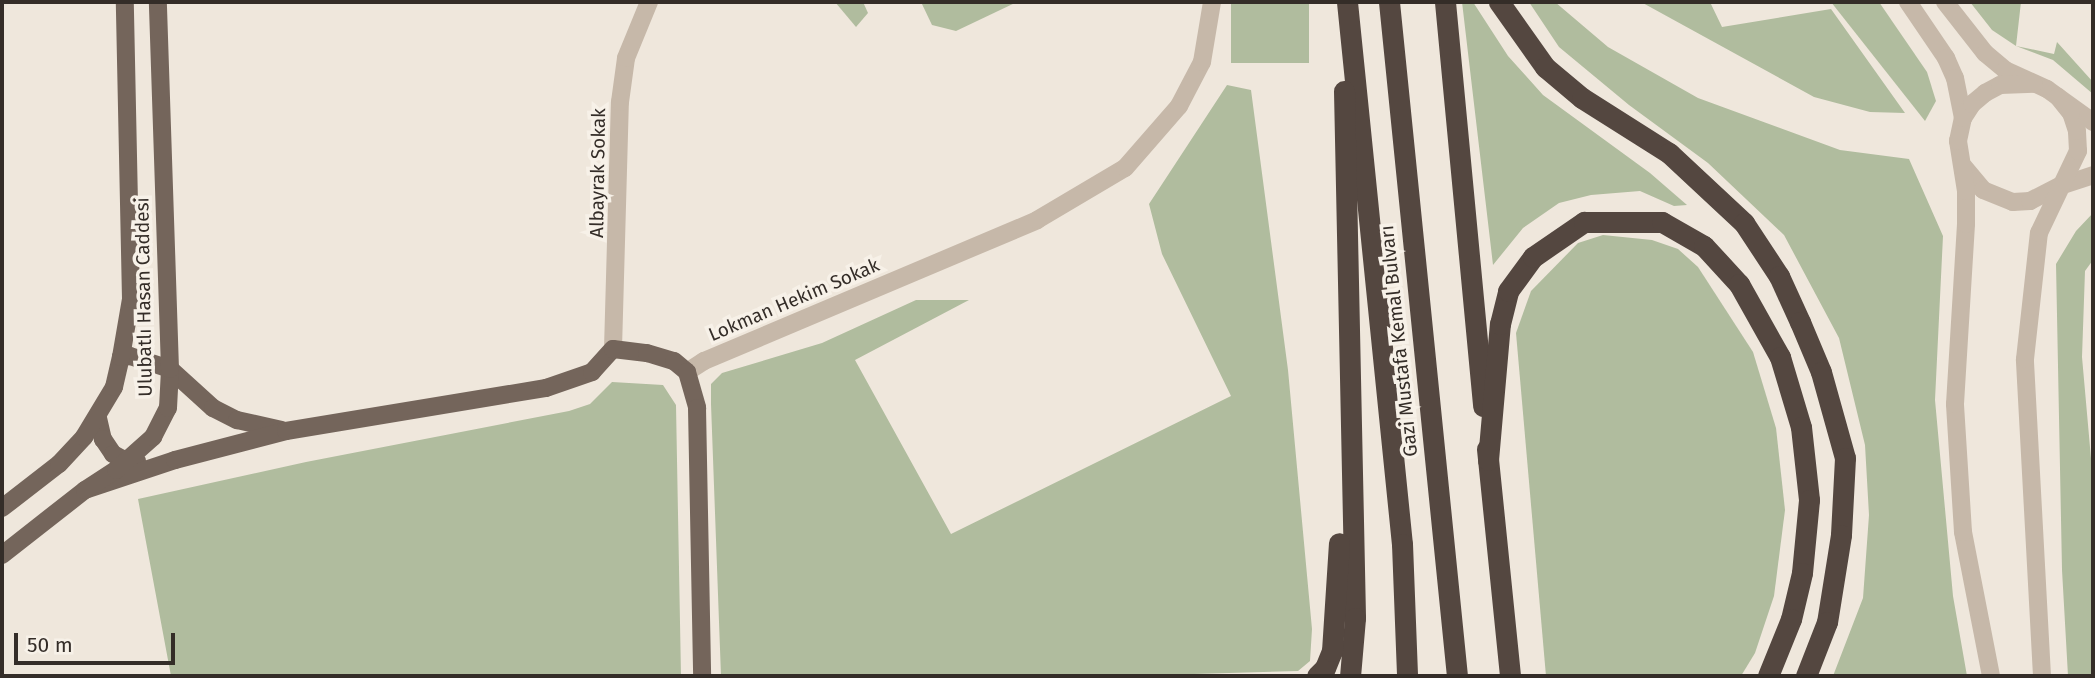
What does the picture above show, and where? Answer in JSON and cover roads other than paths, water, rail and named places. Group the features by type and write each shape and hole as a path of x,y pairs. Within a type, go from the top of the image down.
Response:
{"highway":[{"path":"1345,2 1348,412 1355,618 1350,676"},
{"path":"1345,2 1402,544 1407,676"},
{"name":"Gazi Mustafa Kemal Bulvarı","path":"1389,2 1457,676"},
{"path":"1445,2 1510,676"},
{"path":"1499,2 1545,66 1582,98 1669,153 1744,223 1779,276 1800,322 1821,372 1845,458 1841,535 1827,622 1806,676"},
{"path":"1488,460 1500,324 1508,291 1533,257 1584,222 1662,222 1704,246 1739,284 1780,357 1801,426 1809,500 1802,573 1791,620 1768,676"},
{"path":"1317,676 1325,668 1332,651 1336,623 1340,450 1348,412"}],"main road":[{"name":"Ulubatlı Hasan Caddesi","path":"2,508 59,464 98,418 114,387 131,299 125,2"},
{"name":"Ulubatlı Hasan Caddesi","path":"2,555 126,461 153,437 168,408 170,369 158,2"},
{"path":"85,490 175,460 286,431 546,388 592,372 613,349 647,353 674,361 687,372 697,408 702,676"},
{"path":"121,357 130,356 170,369 213,408 237,420 286,431"},
{"path":"98,418 103,439 113,454 126,461 175,460"}],"street":[{"name":"Albayrak Sokak","path":"613,349 620,102 626,58 649,2"},
{"name":"Lokman Hekim Sokak","path":"687,372 704,361 1037,220 1125,168 1179,106 1202,62 1212,2"},
{"path":"1908,2 1946,58 1955,78 1963,118"},
{"path":"1945,2 1985,53 2005,70 2058,97 2093,122"},
{"path":"1991,676 1963,532 1955,404 1966,224 1958,141 1963,118 1972,104 2000,85 2034,84"},
{"path":"2042,676 2025,359 2039,233 2078,151 2077,131 2071,113 2058,97"},
{"path":"1962,164 1971,179 1983,190 2014,202 2046,195 2060,186 2093,176"}]}
